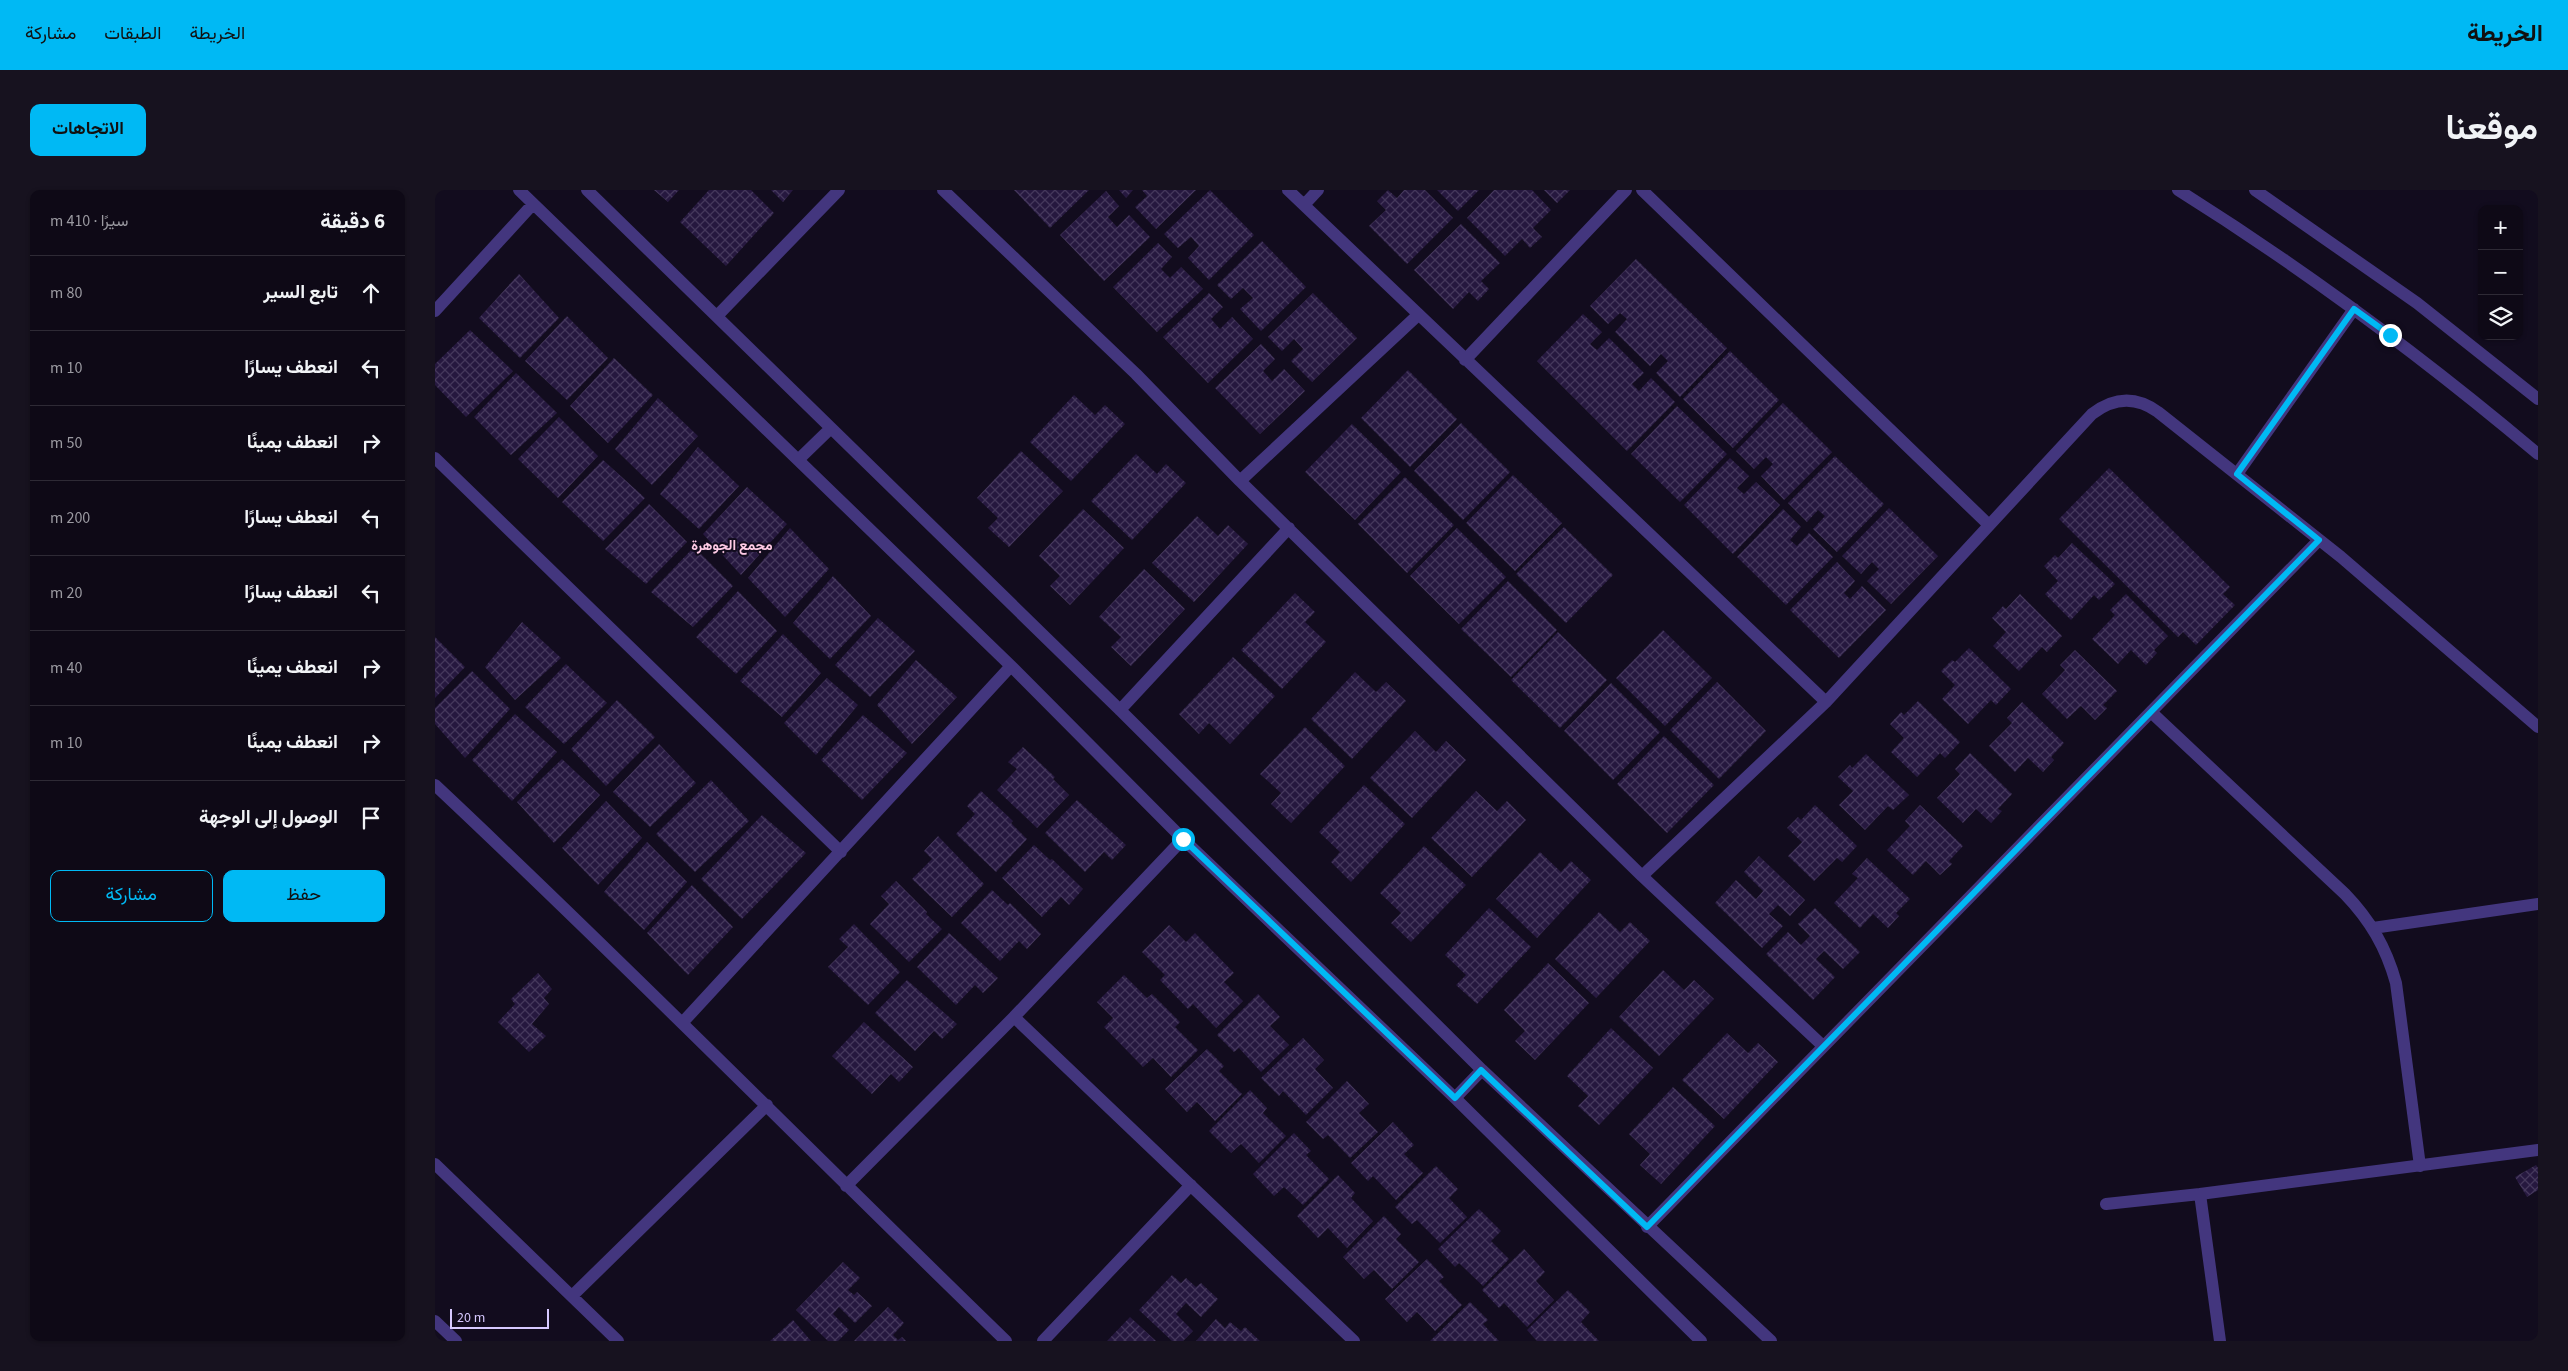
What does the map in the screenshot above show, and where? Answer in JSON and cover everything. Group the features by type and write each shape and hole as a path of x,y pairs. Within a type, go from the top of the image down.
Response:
{"street":[{"path":"519,190 1011,666 1183,839 1455,1098 1701,1341"},
{"path":"587,190 1120,710 1481,1070 1771,1341"},
{"path":"717,316 839,190"},
{"path":"943,190 1137,374 1241,481 1642,876 1823,1046"},
{"path":"1288,190 1826,702"},
{"path":"1303,205 1318,190"},
{"path":"1465,360 1626,190"},
{"path":"1642,190 1989,526"},
{"path":"2178,190 2276,254 2354,309 2475,401 2538,454"},
{"path":"2255,190 2417,303 2538,399"},
{"path":"435,311 533,204"},
{"path":"2237,474 2354,309"},
{"path":"1241,481 1418,314"},
{"path":"1642,876 1826,702 2092,414 2104,405 2118,400 2133,400 2147,404 2237,474 2319,540 2538,727"},
{"path":"798,460 831,428"},
{"path":"435,458 841,852"},
{"path":"1120,710 1289,528"},
{"path":"1647,1227 2319,540"},
{"path":"683,1022 1011,666"},
{"path":"2151,712 2345,894 2373,928 2387,954 2396,983 2420,1166"},
{"path":"435,785 683,1022 846,1186 1006,1341"},
{"path":"846,1186 1014,1017 1183,839"},
{"path":"2373,928 2538,904"},
{"path":"1014,1017 1354,1341"},
{"path":"1455,1098 1481,1070"},
{"path":"572,1296 767,1105"},
{"path":"2106,1204 2200,1194 2538,1150"},
{"path":"435,1164 618,1341"},
{"path":"1043,1341 1191,1185"},
{"path":"2200,1194 2220,1341"},
{"path":"435,1321 456,1341"}],"building":[{"path":"654,190 679,190 668,202"},
{"path":"709,190 751,190 774,213 726,266 680,222"},
{"path":"771,190 793,190 783,202"},
{"path":"1014,190 1089,190 1050,228"},
{"path":"1119,190 1133,190 1126,198"},
{"path":"1142,190 1196,190 1156,229 1135,207 1147,196"},
{"path":"1210,190 1254,235 1209,280 1188,258 1199,246 1191,237 1178,248 1164,234"},
{"path":"1388,190 1397,198 1404,190 1425,190 1453,218 1407,264 1369,226 1386,210 1377,201"},
{"path":"1437,190 1479,190 1458,211"},
{"path":"1494,190 1532,190 1551,210 1533,228 1542,237 1530,248 1522,239 1505,256 1467,218"},
{"path":"1544,190 1570,190 1557,203"},
{"path":"1106,191 1119,206 1108,217 1117,227 1129,215 1150,237 1104,281 1060,235"},
{"path":"1461,224 1500,263 1481,281 1489,289 1478,301 1469,292 1453,309 1414,270"},
{"path":"1262,241 1306,287 1261,331 1240,309 1253,298 1243,288 1231,299 1217,285"},
{"path":"1158,243 1172,257 1161,269 1170,278 1181,267 1203,289 1157,332 1113,287"},
{"path":"1636,259 1727,348 1680,397 1656,373 1668,361 1661,354 1650,366 1615,332 1627,319 1620,313 1608,324 1590,306"},
{"path":"519,274 559,318 520,358 479,318"},
{"path":"1209,293 1223,307 1211,319 1220,329 1232,317 1253,339 1208,383 1163,337"},
{"path":"1313,293 1357,338 1312,382 1291,361 1303,349 1294,339 1282,351 1268,337"},
{"path":"1583,314 1602,332 1590,344 1597,350 1609,338 1644,373 1632,384 1639,391 1651,378 1675,402 1627,451 1537,361"},
{"path":"567,316 608,358 567,400 525,361"},
{"path":"470,330 513,371 466,417 435,385 435,364"},
{"path":"1261,344 1275,359 1263,371 1272,381 1284,369 1305,391 1260,434 1215,388"},
{"path":"1730,351 1779,400 1733,448 1683,399"},
{"path":"614,358 653,395 608,443 570,406"},
{"path":"1408,370 1457,419 1410,467 1361,418"},
{"path":"516,373 557,413 511,455 474,417"},
{"path":"1074,395 1095,415 1105,405 1125,424 1071,481 1030,442"},
{"path":"658,398 698,436 652,485 615,449"},
{"path":"1783,403 1832,452 1784,500 1761,476 1773,464 1766,457 1754,469 1736,451"},
{"path":"1677,406 1727,454 1680,502 1631,454"},
{"path":"559,417 598,456 558,498 518,459"},
{"path":"1461,423 1510,472 1463,520 1414,471"},
{"path":"1352,424 1401,472 1355,520 1305,472"},
{"path":"698,447 739,486 699,529 660,494"},
{"path":"1021,451 1063,491 1009,547 988,528 998,518 977,498"},
{"path":"1136,454 1157,474 1166,464 1186,483 1132,540 1091,501"},
{"path":"1835,456 1884,504 1837,552 1813,529 1825,516 1818,510 1807,522 1788,503"},
{"path":"1730,458 1749,476 1737,488 1744,494 1756,482 1780,505 1733,554 1684,505"},
{"path":"603,460 645,498 603,541 562,502"},
{"path":"2109,468 2230,587 2223,594 2235,605 2196,645 2183,632 2178,637 2059,519"},
{"path":"1513,475 1562,523 1515,571 1466,523"},
{"path":"1405,477 1454,525 1407,573 1358,524"},
{"path":"747,487 787,524 741,575 703,534"},
{"path":"649,504 687,542 646,584 605,549"},
{"path":"1889,508 1938,556 1891,604 1867,581 1879,569 1872,562 1861,574 1842,556"},
{"path":"1083,509 1124,548 1070,605 1050,586 1060,576 1039,556"},
{"path":"1783,509 1801,527 1790,540 1797,546 1809,533 1833,557 1786,605 1737,557"},
{"path":"1197,516 1218,536 1228,525 1248,544 1194,602 1152,563"},
{"path":"1564,527 1613,575 1566,623 1516,574"},
{"path":"790,528 829,569 785,617 748,578"},
{"path":"1457,528 1506,577 1459,624 1410,576"},
{"path":"2072,543 2115,584 2099,600 2094,595 2071,620 2045,594 2058,581 2044,566 2055,555 2058,558"},
{"path":"694,547 733,586 693,627 651,592"},
{"path":"1837,562 1855,581 1844,593 1850,599 1862,586 1886,610 1839,658 1790,610"},
{"path":"1144,569 1185,609 1131,666 1111,647 1121,637 1099,617"},
{"path":"833,576 871,616 830,659 793,623"},
{"path":"1508,581 1557,630 1511,677 1461,629"},
{"path":"738,591 777,631 736,674 696,637"},
{"path":"1295,593 1315,612 1305,622 1326,642 1282,689 1241,650"},
{"path":"2020,594 2062,636 2047,652 2042,647 2019,671 1993,646 2006,632 1992,618 2003,606 2006,609"},
{"path":"2126,594 2168,636 2154,650 2157,653 2146,665 2131,650 2118,664 2092,639 2115,615 2110,610"},
{"path":"878,618 915,651 870,697 835,665"},
{"path":"522,622 561,658 515,700 485,667"},
{"path":"1663,630 1712,678 1665,726 1616,678"},
{"path":"1558,632 1607,680 1560,728 1511,680"},
{"path":"783,634 821,673 782,717 740,681"},
{"path":"435,637 465,667 435,698"},
{"path":"1969,648 2011,689 1996,705 1991,700 1968,724 1942,699 1955,685 1941,671 1952,660 1955,662"},
{"path":"2075,650 2117,691 2103,705 2107,708 2095,720 2081,706 2067,719 2042,694 2065,670 2060,665"},
{"path":"1233,657 1275,696 1230,744 1209,723 1199,734 1179,714"},
{"path":"916,660 957,697 912,744 877,705"},
{"path":"566,664 607,703 564,744 525,707"},
{"path":"472,671 510,709 465,758 435,724 435,708"},
{"path":"1355,672 1376,692 1386,682 1406,701 1352,759 1311,719"},
{"path":"827,678 858,705 816,755 784,723"},
{"path":"1717,682 1766,731 1719,779 1670,730"},
{"path":"1611,683 1660,732 1613,780 1564,731"},
{"path":"617,700 655,737 606,786 571,749"},
{"path":"1918,701 1960,742 1945,758 1940,753 1917,777 1891,752 1904,738 1890,724 1901,712 1904,715"},
{"path":"2022,702 2064,743 2051,757 2054,760 2043,772 2028,758 2015,772 1989,746 2012,723 2007,718"},
{"path":"515,714 557,752 512,801 472,760"},
{"path":"863,715 907,753 862,800 821,760"},
{"path":"1305,727 1345,766 1291,823 1271,804 1281,793 1260,774"},
{"path":"1415,731 1436,752 1446,741 1466,760 1412,818 1370,778"},
{"path":"1664,736 1714,785 1667,833 1617,784"},
{"path":"659,744 696,783 650,827 613,792"},
{"path":"1023,747 1055,777 1053,779 1069,795 1037,828 997,790 1017,769 1008,762"},
{"path":"1970,753 2012,794 1998,809 2002,811 1991,823 1976,809 1963,823 1937,798 1960,774 1955,769"},
{"path":"1866,754 1909,795 1893,810 1888,806 1865,830 1839,805 1853,791 1838,777 1850,765 1852,768"},
{"path":"562,759 600,795 554,843 517,802"},
{"path":"711,780 749,821 695,872 656,834"},
{"path":"1364,785 1405,824 1351,882 1331,862 1340,852 1319,832"},
{"path":"981,791 1013,821 1011,823 1027,839 996,872 956,834 975,814 967,806"},
{"path":"1476,791 1497,811 1507,801 1526,820 1472,877 1431,838"},
{"path":"1077,800 1126,845 1112,860 1104,852 1085,872 1045,833"},
{"path":"606,801 642,838 598,885 562,848"},
{"path":"1815,805 1857,846 1842,862 1837,858 1814,881 1788,856 1802,842 1787,828 1798,817 1801,820"},
{"path":"1920,805 1963,846 1949,861 1952,864 1940,875 1926,861 1913,875 1887,850 1910,826 1905,821"},
{"path":"762,815 806,853 742,919 701,879"},
{"path":"938,836 984,884 952,917 912,879 932,859 924,851"},
{"path":"647,842 687,882 644,930 604,892"},
{"path":"1034,845 1050,860 1052,859 1083,889 1069,905 1061,897 1042,917 1002,878"},
{"path":"1424,846 1466,885 1411,942 1391,923 1401,913 1380,893"},
{"path":"1540,852 1561,872 1571,861 1591,880 1537,938 1496,899"},
{"path":"1759,856 1805,900 1790,916 1778,905 1769,914 1783,926 1762,948 1715,903 1736,880 1756,899 1763,891 1744,872"},
{"path":"1867,858 1910,899 1896,913 1899,916 1888,928 1873,914 1860,928 1834,903 1858,878 1852,874"},
{"path":"896,881 942,929 909,962 870,924 889,904 881,896"},
{"path":"692,885 733,927 688,975 647,933"},
{"path":"992,890 1008,905 1010,903 1041,934 1027,949 1019,941 1000,961 961,923"},
{"path":"1489,908 1531,947 1477,1004 1456,985 1466,975 1445,955"},
{"path":"1815,908 1860,952 1843,969 1824,951 1816,959 1835,977 1813,1000 1766,954 1788,932 1801,945 1810,936 1798,924"},
{"path":"1599,912 1620,932 1630,922 1650,941 1596,998 1555,959"},
{"path":"854,924 900,972 868,1005 828,967 848,947 839,939"},
{"path":"1169,925 1186,942 1195,933 1234,973 1224,982 1243,1001 1216,1028 1193,1004 1188,1009 1160,980 1165,975 1142,952"},
{"path":"949,933 998,978 983,993 975,985 956,1005 917,967"},
{"path":"1548,963 1589,1003 1535,1060 1515,1041 1525,1031 1504,1010"},
{"path":"1663,970 1684,990 1694,980 1714,999 1659,1056 1619,1017"},
{"path":"538,973 552,989 544,998 549,1004 532,1024 546,1036 529,1052 498,1022 515,1004 511,999"},
{"path":"1124,975 1147,998 1152,994 1180,1022 1175,1027 1198,1050 1171,1077 1153,1058 1143,1067 1104,1027 1113,1018 1097,1002"},
{"path":"907,980 957,1024 942,1039 934,1031 915,1051 875,1013"},
{"path":"1258,994 1280,1017 1270,1026 1289,1045 1261,1072 1239,1048 1234,1052 1217,1035"},
{"path":"864,1022 913,1067 899,1082 891,1074 872,1094 832,1056"},
{"path":"1611,1028 1653,1068 1599,1125 1578,1106 1588,1096 1567,1076"},
{"path":"1727,1033 1748,1053 1758,1043 1778,1062 1724,1119 1682,1080"},
{"path":"1303,1038 1324,1060 1315,1069 1333,1088 1306,1115 1283,1091 1279,1096 1261,1078"},
{"path":"1207,1049 1224,1066 1219,1071 1242,1094 1215,1121 1197,1102 1187,1112 1165,1089"},
{"path":"1347,1081 1369,1104 1359,1113 1378,1132 1350,1158 1328,1135 1323,1139 1306,1122"},
{"path":"1673,1087 1715,1126 1661,1184 1640,1165 1650,1154 1629,1134"},
{"path":"1250,1090 1267,1108 1263,1113 1286,1136 1259,1163 1241,1144 1231,1153 1209,1131"},
{"path":"1393,1122 1414,1145 1404,1154 1423,1173 1396,1200 1373,1176 1368,1181 1351,1163"},
{"path":"1294,1133 1311,1151 1306,1155 1329,1179 1303,1205 1284,1187 1274,1196 1253,1174"},
{"path":"2536,1165 2538,1168 2538,1190 2527,1197 2515,1177"},
{"path":"1436,1166 1458,1189 1449,1198 1467,1217 1440,1243 1417,1220 1412,1224 1395,1207"},
{"path":"1338,1175 1355,1193 1351,1198 1373,1221 1347,1248 1328,1228 1318,1238 1297,1216"},
{"path":"1479,1209 1501,1231 1491,1241 1509,1259 1483,1286 1459,1263 1455,1267 1438,1249"},
{"path":"1384,1216 1401,1234 1396,1239 1419,1262 1392,1289 1374,1270 1364,1279 1343,1257"},
{"path":"1524,1249 1545,1272 1536,1281 1554,1300 1527,1327 1504,1303 1499,1308 1482,1290"},
{"path":"1427,1259 1444,1277 1439,1281 1462,1305 1435,1331 1417,1312 1407,1322 1385,1299"},
{"path":"843,1262 860,1278 848,1290 854,1295 857,1292 872,1306 855,1323 839,1307 833,1314 849,1330 838,1341 828,1341 796,1310"},
{"path":"1172,1275 1181,1283 1186,1278 1196,1287 1201,1283 1218,1299 1201,1317 1186,1303 1176,1314 1193,1331 1183,1341 1172,1341 1139,1310"},
{"path":"1568,1290 1590,1312 1581,1322 1599,1341 1537,1341 1527,1330"},
{"path":"1470,1302 1488,1320 1483,1324 1499,1341 1430,1341"},
{"path":"888,1307 904,1323 893,1335 898,1340 902,1337 906,1341 854,1341"},
{"path":"1130,1317 1156,1341 1107,1341"},
{"path":"1216,1319 1225,1328 1230,1322 1241,1331 1245,1327 1260,1341 1196,1341"},
{"path":"793,1320 811,1341 770,1341"}],"district":[{"name":"مجمع الجوهرة","path":"732,545"}],"route":[{"path":"1183,839 1455,1098 1481,1070 1647,1227 2319,540 2237,474 2354,309 2390,335"}]}
